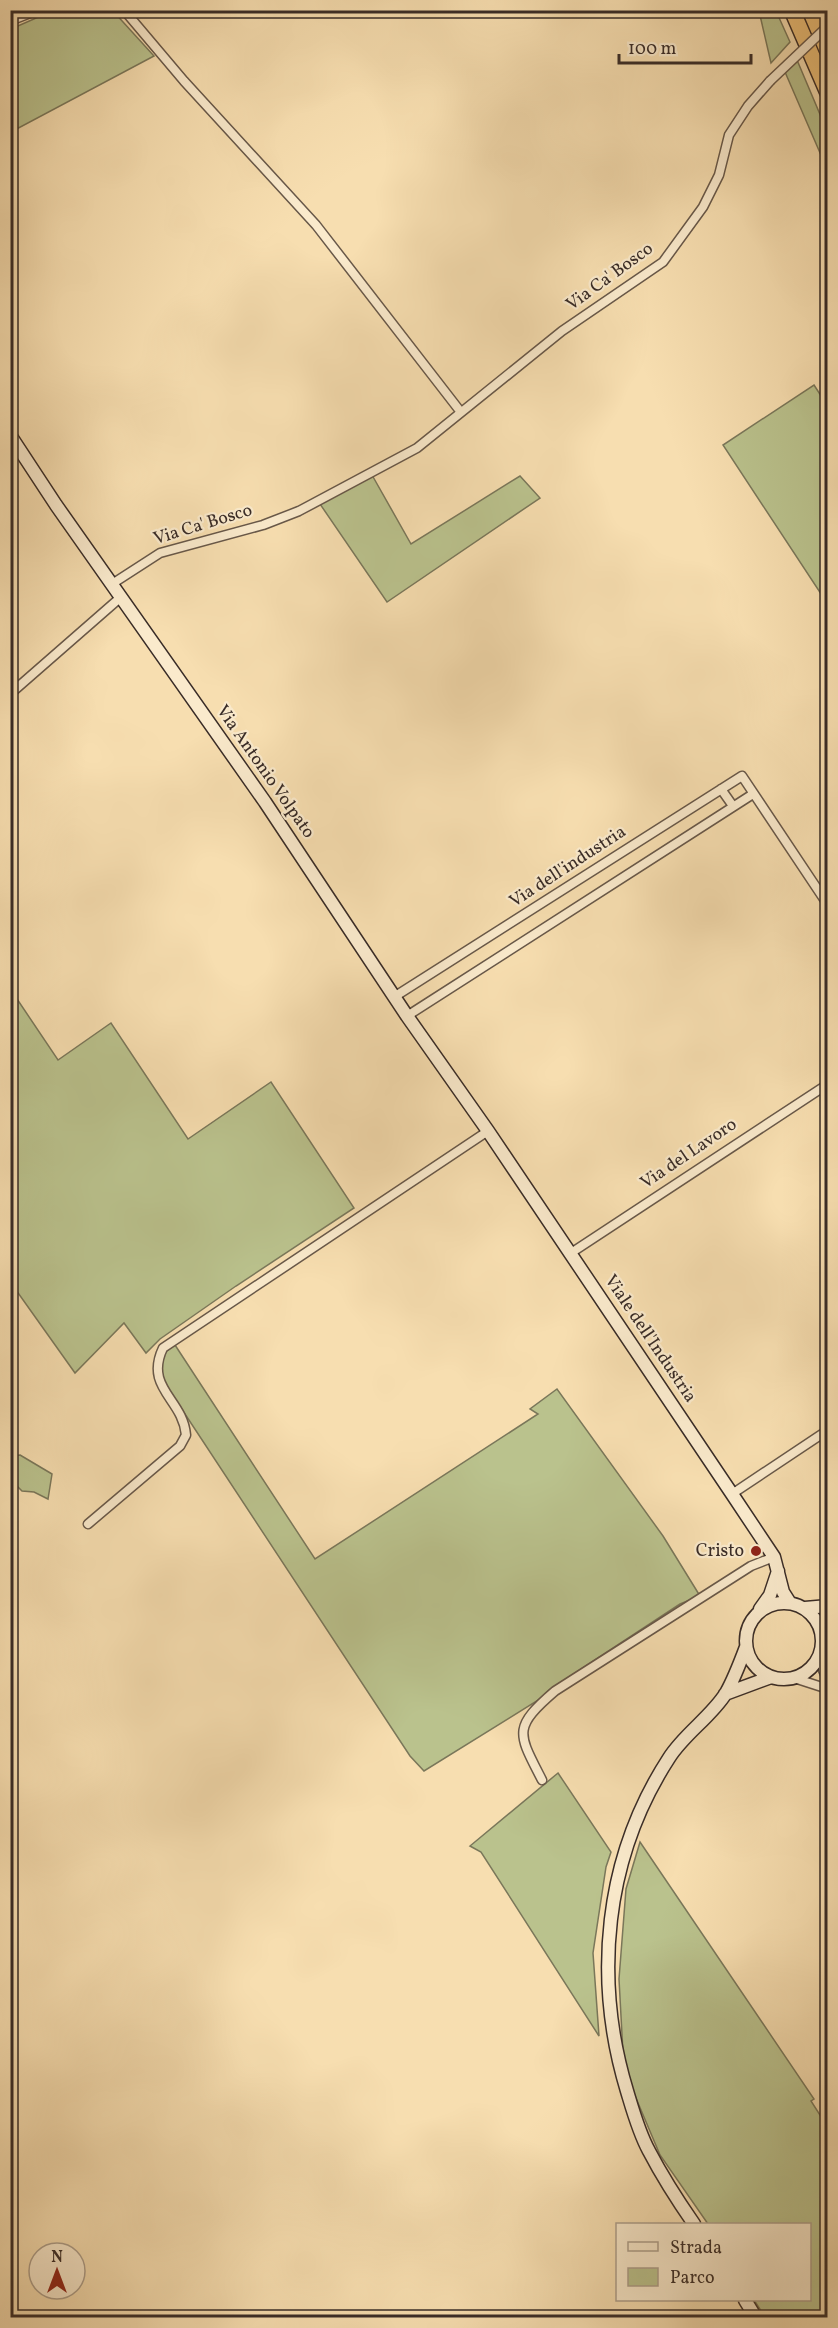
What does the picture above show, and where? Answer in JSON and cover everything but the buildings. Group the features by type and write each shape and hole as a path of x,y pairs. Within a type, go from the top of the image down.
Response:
{"highway":[{"path":"792,10 828,93"},
{"path":"810,10 828,52"}],"street":[{"path":"10,21 38,10"},
{"path":"124,10 184,81 316,225 460,411"},
{"name":"Via Ca' Bosco","path":"112,584 160,553 263,525 299,511 417,448 562,331 663,262 703,207 719,175 729,135 748,106 770,81 828,26"},
{"name":"Via Antonio Volpato","path":"10,435 266,802 394,997 488,1131"},
{"path":"10,694 121,597"},
{"name":"Via dell'industria","path":"394,997 742,776 828,905"},
{"path":"721,789 733,806"},
{"path":"407,1016 753,794"},
{"name":"Via del Lavoro","path":"571,1253 828,1084"},
{"path":"88,1524 180,1446 186,1435 185,1426 159,1382 156,1371 163,1348 488,1131"},
{"name":"Viale dell'Industria","path":"488,1131 774,1557 783,1592 790,1603"},
{"path":"732,1494 828,1431"},
{"path":"542,1780 524,1744 522,1731 527,1717 537,1707 555,1691 751,1566 774,1557"},
{"path":"693,2223 648,2149 615,2053 607,1997 607,1946 623,1861 641,1812 669,1757 725,1694 746,1647 748,1628 770,1595 778,1570"},
{"path":"752,1619 769,1605 790,1603 805,1608 828,1605"},
{"path":"805,1608 825,1628 823,1670 828,1681"},
{"path":"746,1647 754,1665 771,1677"},
{"path":"794,1678 813,1667 823,1647"},
{"path":"725,1694 771,1677 794,1678 828,1689"},
{"path":"746,2301 756,2318"}],"green space":[{"path":"52,11 113,11 154,56 11,132 11,29"},
{"path":"759,11 776,11 790,42 771,63"},
{"path":"797,60 827,131 827,169 785,72"},
{"path":"814,385 827,405 827,603 723,445"},
{"path":"372,475 411,544 520,476 540,498 387,602 320,504"},
{"path":"11,990 58,1060 111,1023 188,1139 271,1082 354,1208 236,1286 160,1339 146,1353 124,1323 75,1373 11,1283"},
{"path":"175,1345 315,1559 538,1414 530,1409 557,1389 663,1536 700,1596 680,1604 549,1690 540,1699 424,1771 410,1756 158,1373 160,1356"},
{"path":"20,1455 52,1474 48,1499 34,1492 22,1491 11,1480 11,1456"},
{"path":"558,1773 611,1852 606,1867 593,1953 599,2036 481,1852 470,1846"},
{"path":"640,1842 814,2099 811,2101 827,2126 827,2317 765,2317 755,2301 811,2301 811,2223 707,2223 660,2155 633,2091 623,2053 619,1979 626,1889"}],"place":[{"name":"Cristo","path":"756,1551"}]}
